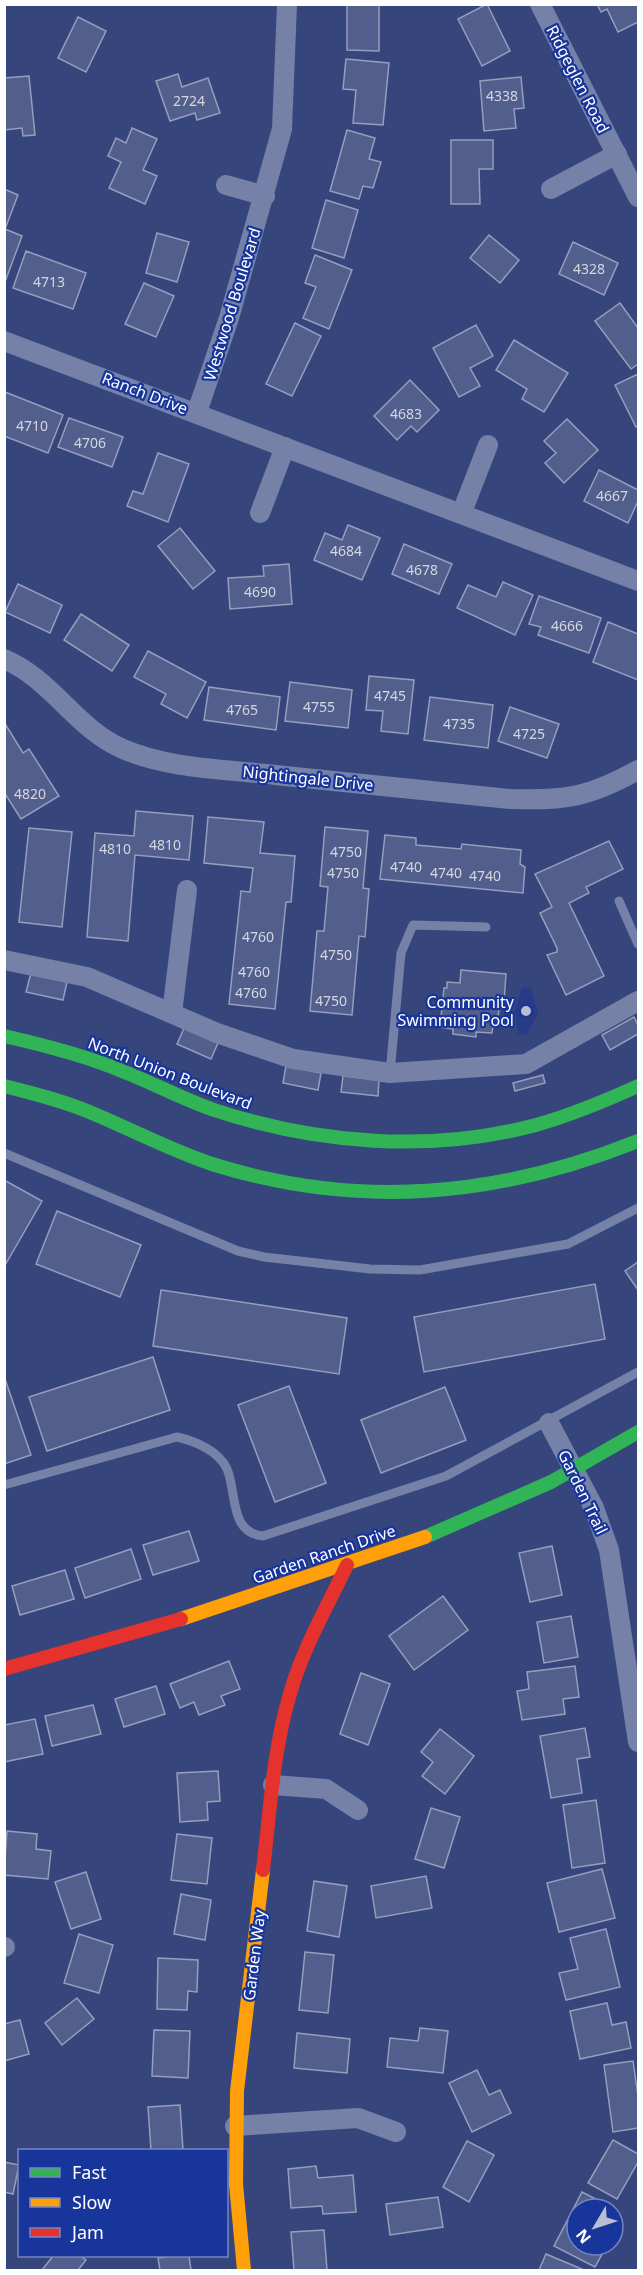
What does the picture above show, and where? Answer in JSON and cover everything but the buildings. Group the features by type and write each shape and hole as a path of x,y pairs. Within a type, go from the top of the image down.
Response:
{"street":[{"name":"Westwood Boulevard","path":"197,412 229,318 282,129 288,4"},
{"name":"Ridgeglen Road","path":"540,4 639,197"},
{"path":"551,189 617,154"},
{"path":"226,185 265,196"},
{"name":"Ranch Drive","path":"4,341 462,512 639,581"},
{"path":"462,512 488,445"},
{"path":"260,513 285,447"},
{"name":"Nightingale Drive","path":"4,659 41,680 98,736 124,749 198,767 510,799 550,800 580,797 610,786 639,770"},
{"path":"172,1014 187,890"},
{"path":"4,960 87,977 172,1014 293,1059 390,1072 526,1064 639,1001"},
{"name":"North Union Boulevard","path":"4,1036 44,1045 110,1066 212,1110 262,1125 326,1138 398,1143 453,1141 495,1134 567,1117 639,1086"},
{"path":"4,1086 86,1110 212,1164 266,1178 336,1190 449,1190 511,1182 604,1157 639,1141"},
{"name":"Garden Trail","path":"549,1423 594,1508 609,1550 639,1742"},
{"name":"Garden Ranch Drive","path":"4,1669 109,1642 347,1565 507,1504 574,1471 639,1432"},
{"name":"Garden Way","path":"244,2271 236,2184 237,2091 273,1785 289,1696 297,1672 347,1565"},
{"path":"273,1785 326,1789 358,1810"},
{"path":"235,2126 358,2118 396,2132"}],"lane":[{"path":"619,901 639,944"},
{"path":"390,1072 401,953 413,925 486,927"},
{"path":"4,1153 238,1251 370,1269 420,1270 568,1244 639,1208"},
{"path":"4,1485 177,1437 193,1440 218,1456 226,1468 240,1524 254,1535 263,1536 446,1476 549,1423 639,1372"}],"water":[{"name":"Community Swimming Pool","path":"522,987 531,988 538,1013 527,1035 518,1034 515,1008"}],"traffic: fast":[{"path":"4,1036 93,1060 202,1106 253,1122 293,1131 374,1141 415,1142 496,1134 562,1117 638,1086"},
{"path":"4,1086 77,1107 212,1164 266,1179 320,1188 374,1192 427,1191 480,1185 533,1175 638,1141"},
{"path":"425,1537 551,1482 638,1432"}],"traffic: slow":[{"path":"181,1619 425,1537"},
{"path":"244,2270 236,2184 237,2091 263,1870"}],"traffic: jam":[{"path":"263,1870 276,1759 284,1715 308,1645 347,1565"},
{"path":"4,1669 181,1619"}],"place":[{"name":"Community Swimming Pool","path":"526,1011"}]}
